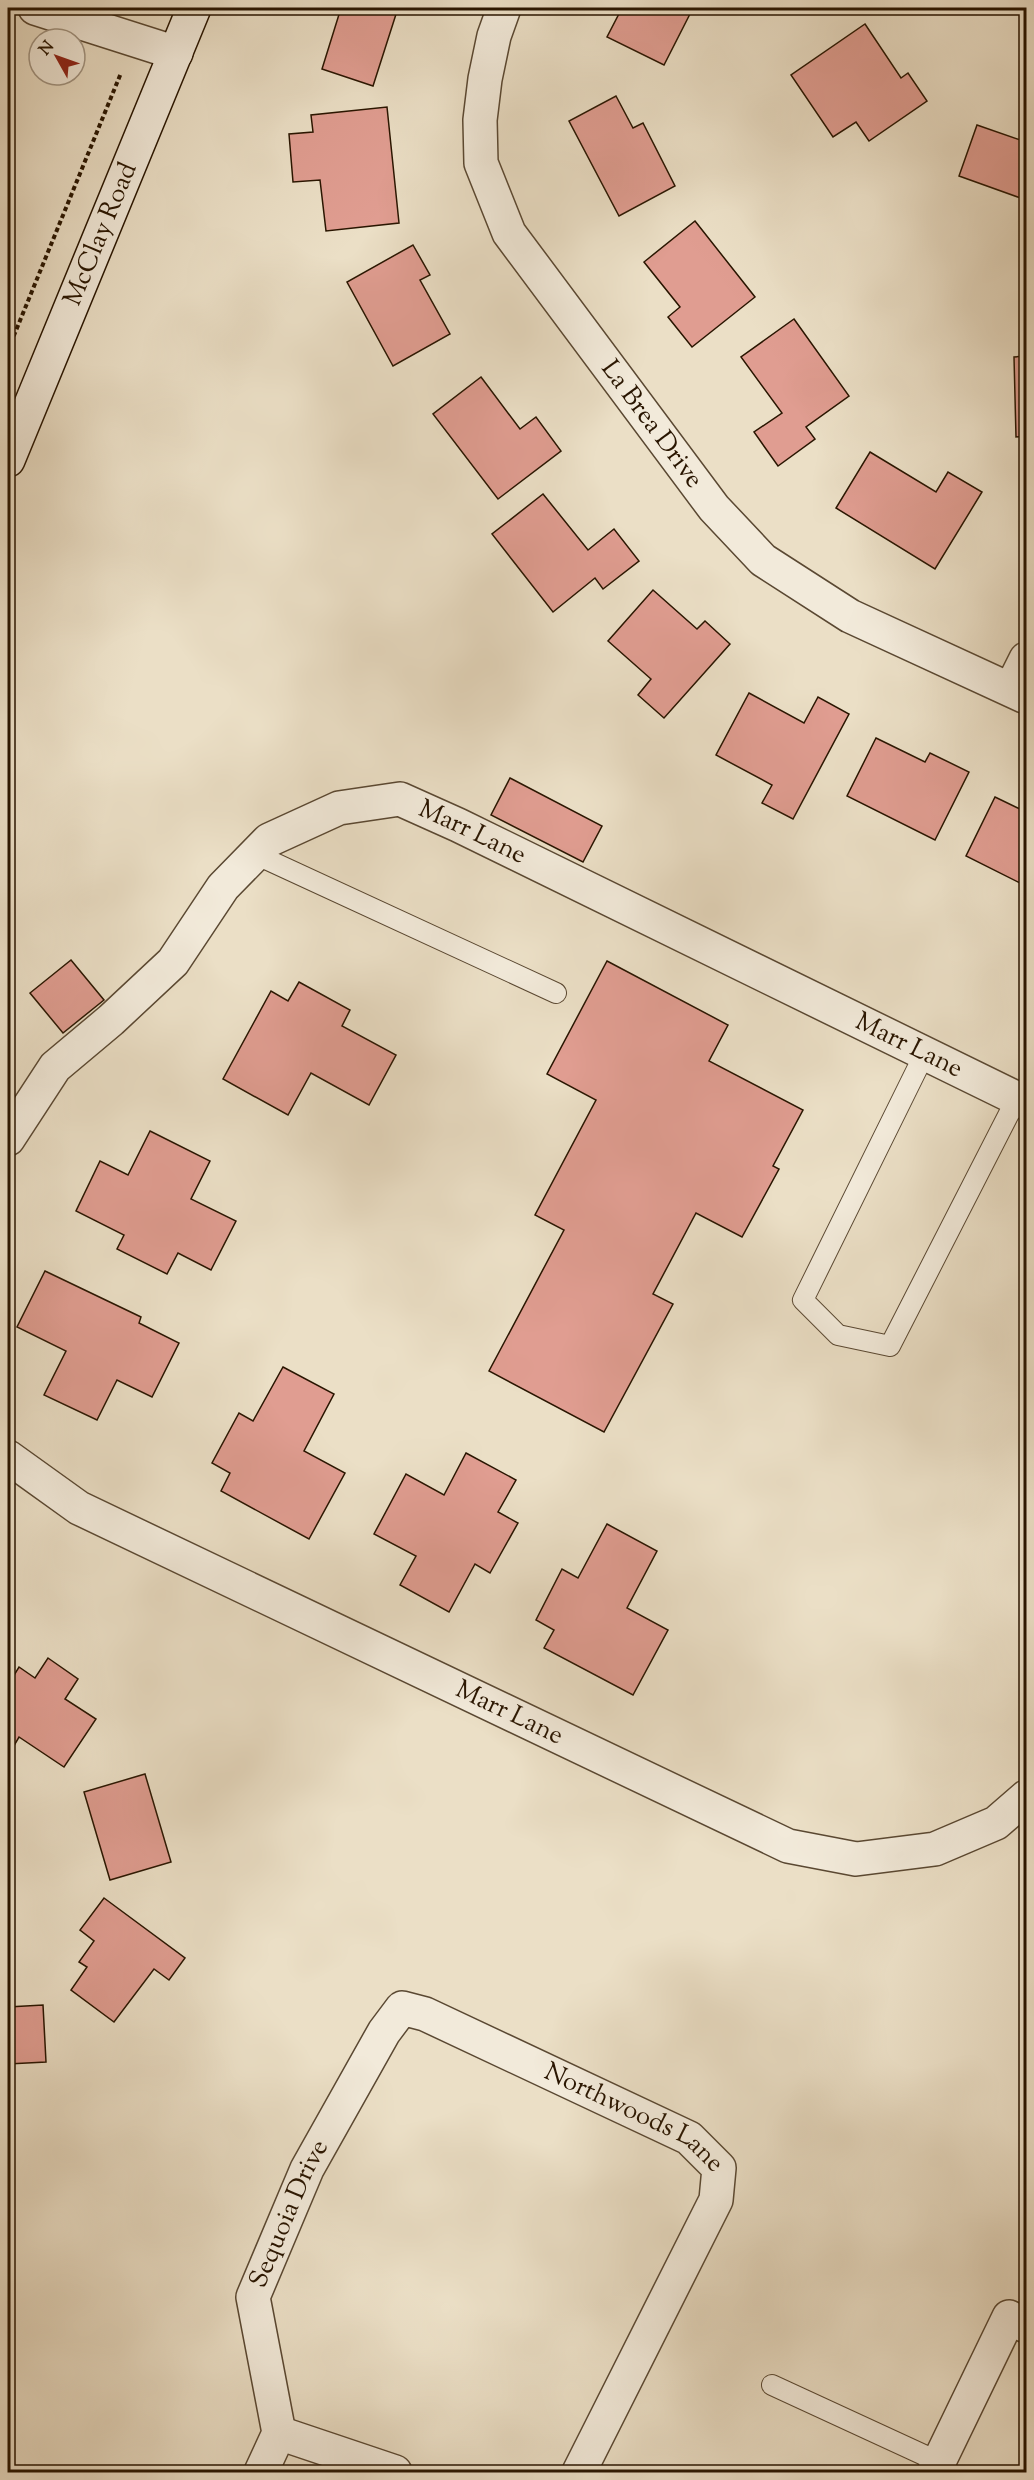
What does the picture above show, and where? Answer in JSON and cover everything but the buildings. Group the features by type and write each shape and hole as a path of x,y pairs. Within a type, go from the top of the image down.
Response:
{"street":[{"path":"35,8 176,53"},
{"name":"McClay Road","path":"8,460 194,8"},
{"name":"La Brea Drive","path":"504,8 494,36 485,79 480,120 481,163 501,214 509,233 699,489 763,560 850,616 1018,693"},
{"path":"1018,693 1026,659"},
{"name":"Marr Lane","path":"8,1139 55,1067 111,1020 173,962 223,887 269,840 339,808 400,799 458,825 1022,1101"},
{"name":"Marr Lane","path":"8,1456 79,1508 788,1846 856,1859 935,1849 996,1823 1026,1797"},
{"name":"Sequoia Drive","path":"279,2433 253,2297 307,2169 384,2032 402,2008"},
{"name":"Northwoods Lane","path":"402,2008 425,2014 689,2138 719,2168 716,2200 579,2472"},
{"path":"937,2467 1009,2317 1026,2326"},
{"path":"261,2472 279,2433 395,2472"}],"lane":[{"path":"255,854 556,993"},
{"path":"925,1053 803,1300 838,1335 890,1346 1022,1101"},
{"path":"772,2385 937,2467"}],"path":[{"path":"8,350 117,83"}]}
